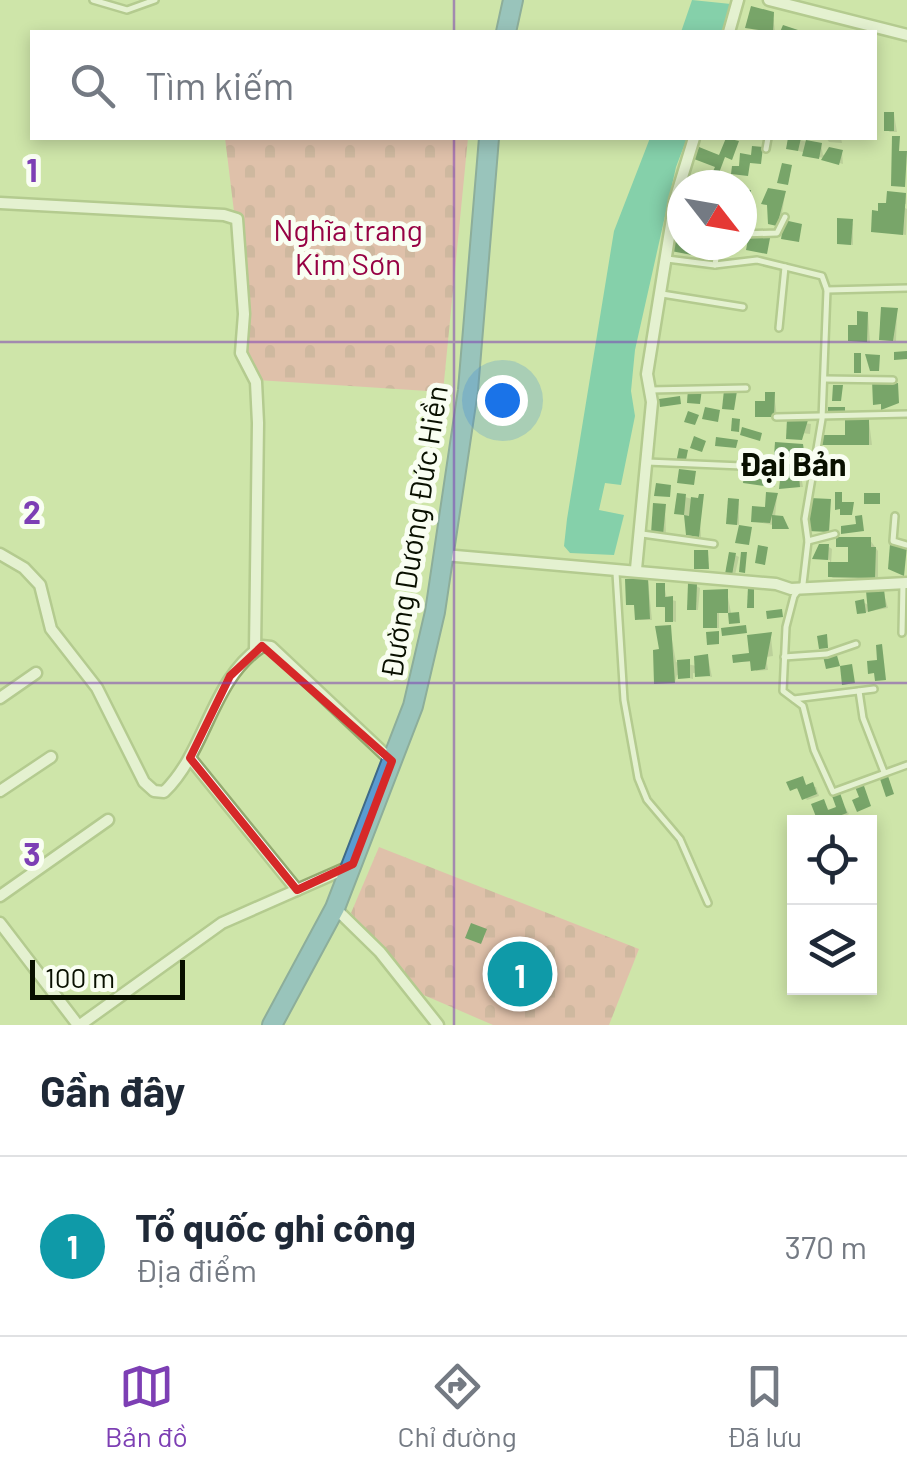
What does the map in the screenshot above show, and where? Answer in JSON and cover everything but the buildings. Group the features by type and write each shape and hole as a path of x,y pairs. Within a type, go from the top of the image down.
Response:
{"highway":[{"path":"506,30 511,0"},
{"name":"Đường Dương Đức Hiền","path":"272,1025 334,908 413,706 444,554 468,390 488,140"}],"street":[{"path":"730,30 738,0"},
{"path":"769,0 907,35"},
{"path":"684,170 693,140"},
{"path":"0,203 224,215 236,220 244,314 241,353 256,382 258,409 255,651"},
{"path":"636,570 648,374 667,260"},
{"path":"0,554 24,568 40,585 52,629 97,688 144,782 154,791 164,792 190,758 230,676 255,651 271,647 392,760"},
{"path":"444,554 801,587 905,583"},
{"path":"0,698 36,673"},
{"path":"0,791 52,757"},
{"path":"190,758 297,890"},
{"path":"0,896 20,877 108,820"},
{"path":"0,923 79,1025 222,923 353,864"},
{"path":"334,908 380,952 438,1025"}],"lane":[{"path":"93,0 127,10 155,0"},
{"path":"766,148 768,140"},
{"path":"757,234 777,233 785,217"},
{"path":"667,260 716,264 757,260 822,276 827,290 822,419 805,520 808,540 801,587 786,628 783,691 806,714 814,750 833,792 907,765"},
{"path":"716,260 716,264"},
{"path":"779,328 785,267"},
{"path":"827,290 907,288"},
{"path":"660,294 743,307"},
{"path":"825,379 893,380"},
{"path":"650,390 746,388"},
{"path":"776,417 822,419 907,414"},
{"path":"644,462 742,466"},
{"path":"895,516 893,541 907,545"},
{"path":"639,534 714,544"},
{"path":"808,540 835,534"},
{"path":"616,570 624,700 638,778 648,800 680,839 708,903"},
{"path":"902,633 905,583"},
{"path":"784,657 826,654 856,644"},
{"path":"794,699 874,688"},
{"path":"859,691 863,718 884,772"}],"highlighted area":[{"path":"262,646 392,761 353,864 297,890 190,758 230,676"}],"green space":[{"name":"Nghĩa trang Kim Sơn","path":"225,140 468,140 443,392 257,380 241,353 246,310"},
{"path":"379,847 639,949 609,1025 493,1025 419,993 351,913"}],"water":[{"path":"692,0 731,4 724,30 682,30"},
{"path":"649,140 686,140 675,170 667,170 667,207 635,350 631,391 635,416 621,485 605,483 599,510 624,515 614,555 570,553 564,546 614,231"}],"place":[{"name":"Tổ quốc ghi công","path":"520,974"}],"district":[{"name":"Đại Bản","path":"793,465"}]}
